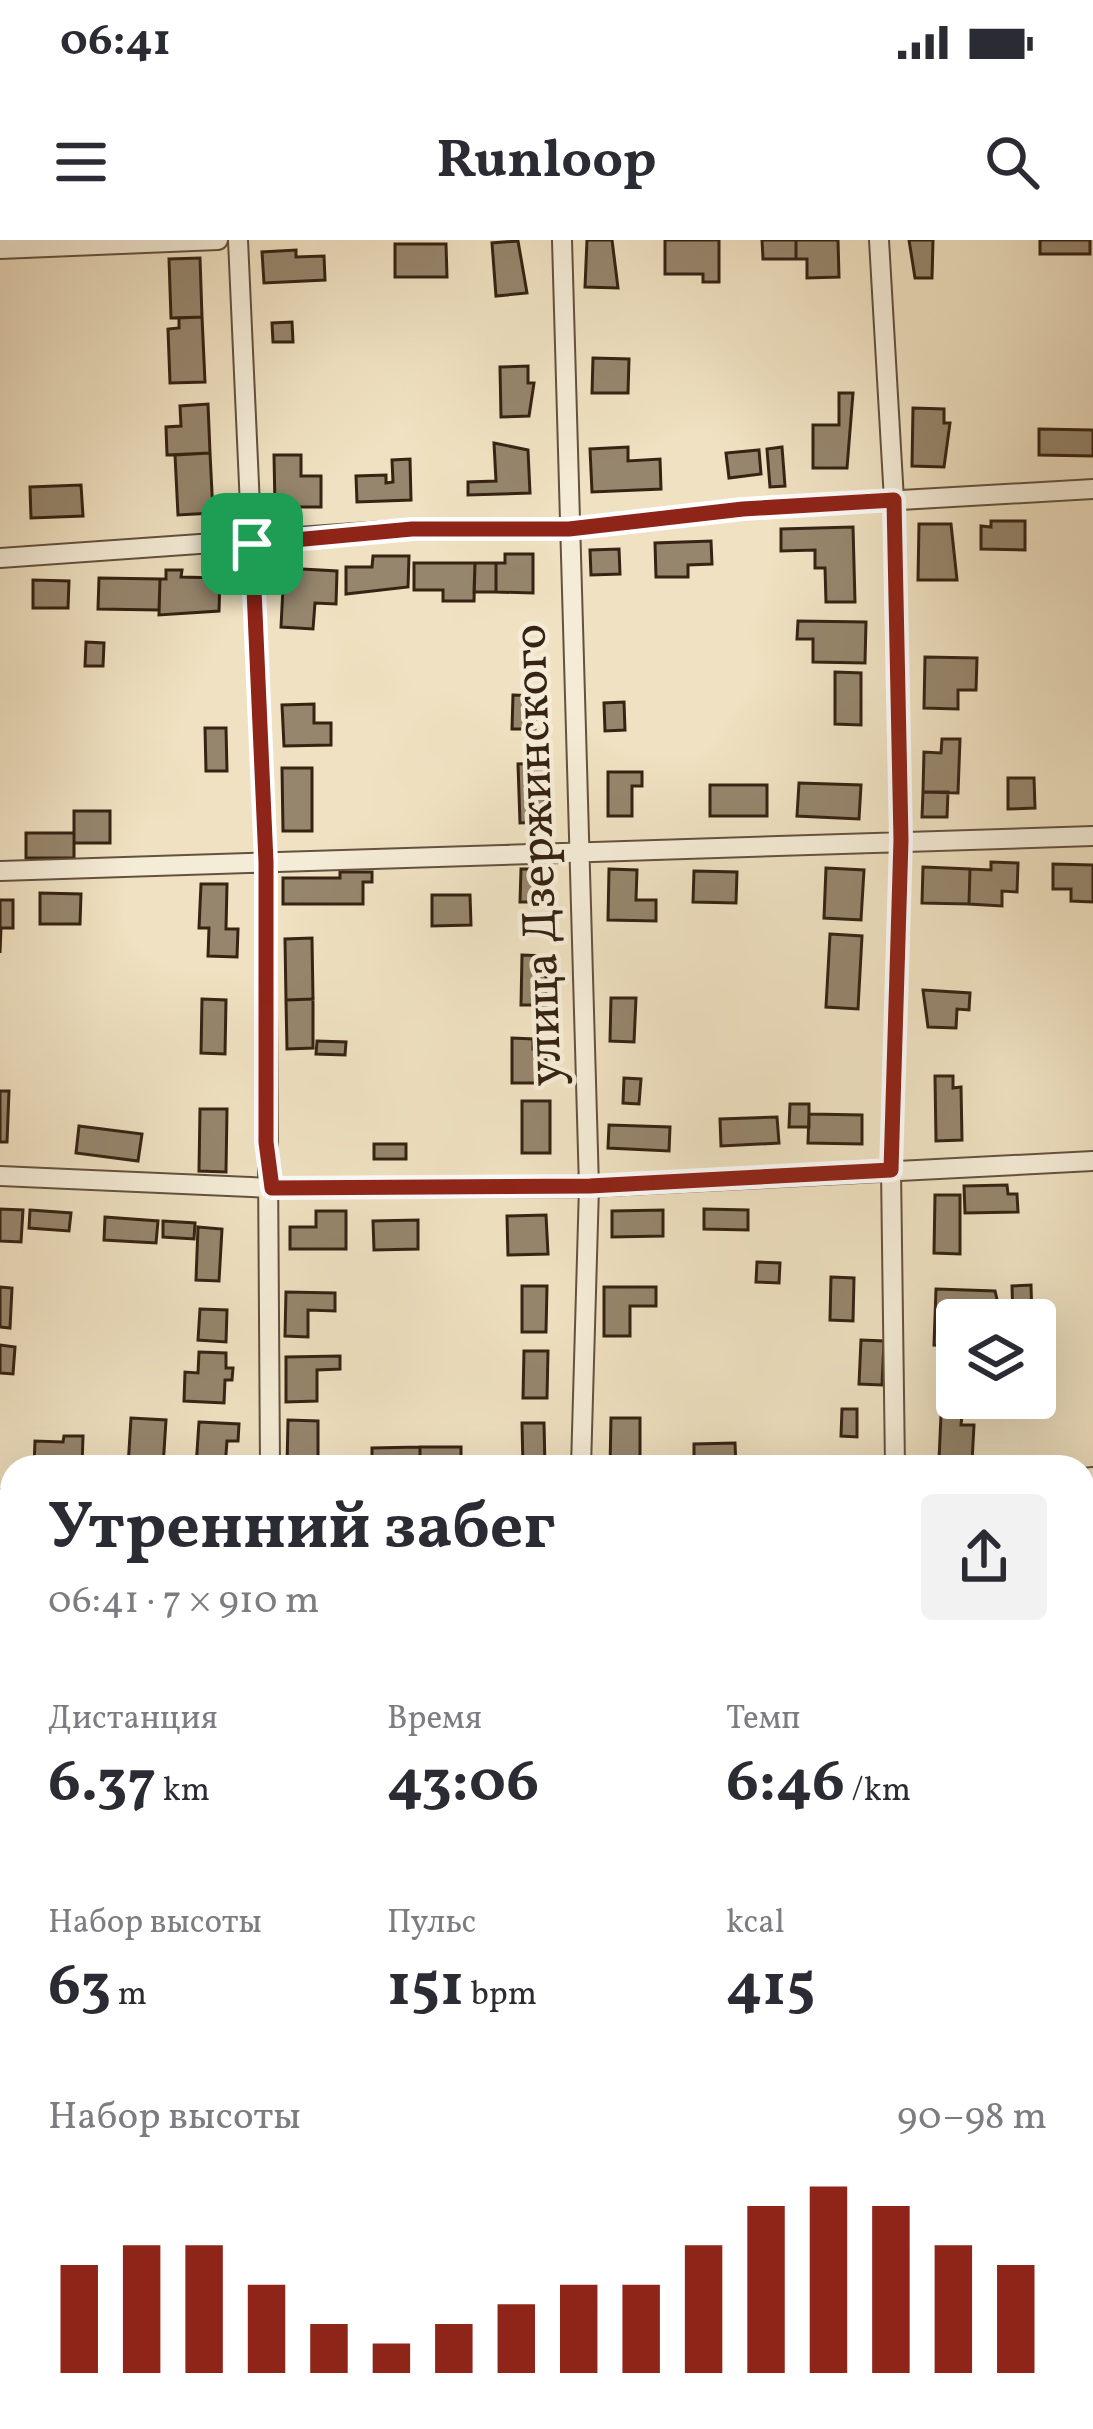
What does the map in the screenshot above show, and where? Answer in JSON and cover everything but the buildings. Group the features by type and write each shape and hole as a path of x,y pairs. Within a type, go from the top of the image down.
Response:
{"street":[{"path":"0,249 218,240"},
{"path":"238,240 266,862 266,1142 272,1188 270,1455"},
{"name":"улица Дзержинского","path":"562,240 590,1186 581,1455"},
{"path":"879,240 894,500 901,840 891,1170 895,1455"},
{"path":"0,558 252,544 412,529 569,529 743,509 1093,489"},
{"path":"0,871 578,848 1093,836"},
{"path":"0,1176 272,1188 590,1186 1093,1161"}],"route":[{"path":"894,500 901,840 891,1170 590,1186 272,1188 266,1142 266,862 252,544 412,529 569,529 743,509 894,500"}]}
